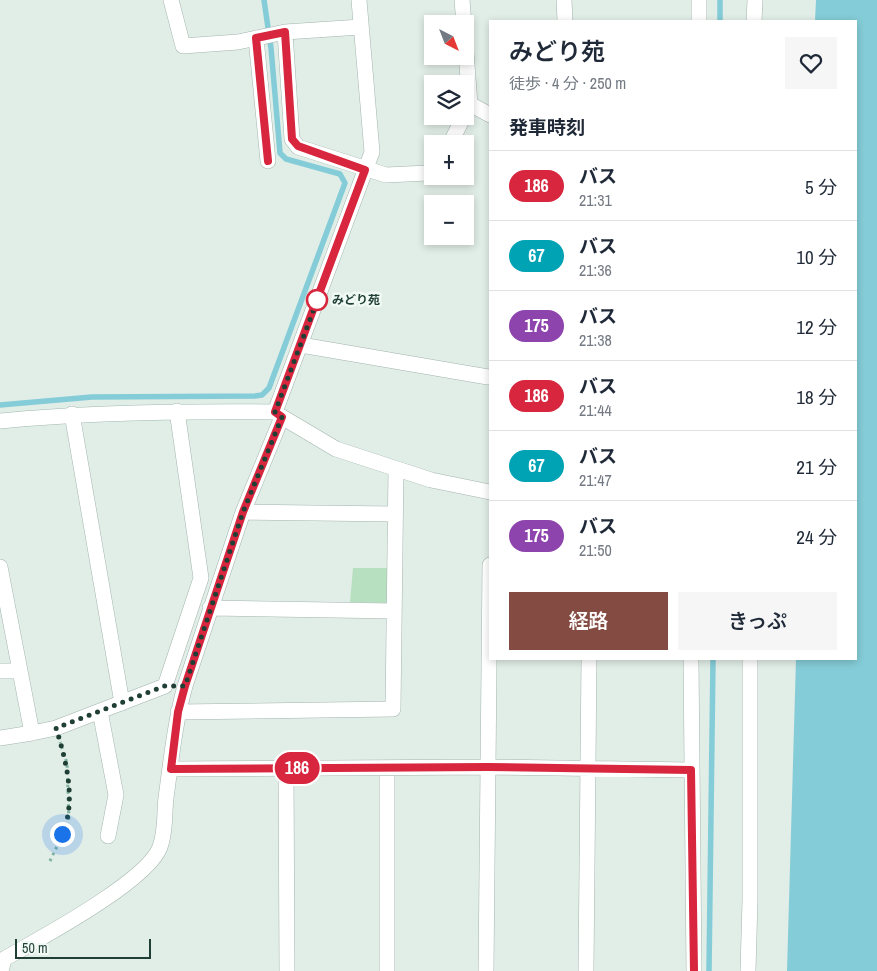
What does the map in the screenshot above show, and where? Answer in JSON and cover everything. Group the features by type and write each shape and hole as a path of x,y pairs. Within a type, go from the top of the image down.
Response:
{"street":[{"path":"171,0 184,46 269,35 361,28"},
{"path":"1,971 4,959 71,920 138,875 154,860 161,846 165,828 166,800 178,712 185,686 301,345 372,152 359,0"},
{"path":"462,0 463,15"},
{"path":"564,0 566,20"},
{"path":"699,0 699,20"},
{"path":"754,0 754,20"},
{"path":"268,161 269,35"},
{"path":"269,35 292,139 298,146 365,170 386,175 424,173"},
{"path":"474,112 489,115"},
{"path":"301,345 488,377"},
{"path":"165,686 201,578 177,411"},
{"path":"0,421 72,414 177,411 278,414 336,449 431,480 489,492"},
{"path":"72,414 122,703"},
{"path":"178,712 393,710 396,469"},
{"path":"243,512 396,514"},
{"path":"0,567 32,733"},
{"path":"210,608 394,611"},
{"path":"486,971 489,660"},
{"path":"586,971 589,660"},
{"path":"691,660 694,971"},
{"path":"748,971 750,900 750,660"},
{"path":"0,671 19,671"},
{"path":"0,738 56,728 165,686 185,686"},
{"path":"100,711 116,796 108,836"},
{"path":"171,769 488,767 691,770"},
{"path":"286,768 287,971"},
{"path":"387,768 387,971"}],"path":[{"path":"50,861 69,821 67,763 56,728"}],"green space":[{"path":"353,568 387,568 388,603 350,602"}],"water":[{"path":"816,0 877,0 877,971 787,971 796,660 857,660 857,20 815,20"}],"waterway":[{"path":"0,405 92,397 255,396 262,395 269,388 345,183 340,174 286,159 280,153 271,48 264,0"},
{"path":"720,0 720,20"},
{"path":"709,971 713,660"}],"bus line":[{"name":"186","path":"268,161 256,38 285,32 292,139 298,146 365,170 275,412 282,417 243,512 205,623 178,712 171,769 488,767 691,770 694,971"}],"place":[{"name":"みどり苑","path":"317,300"}],"route":[{"path":"62,834 69,821 67,763 56,728 165,686 185,686 243,512 282,417 275,412 320,293 317,300"}]}
